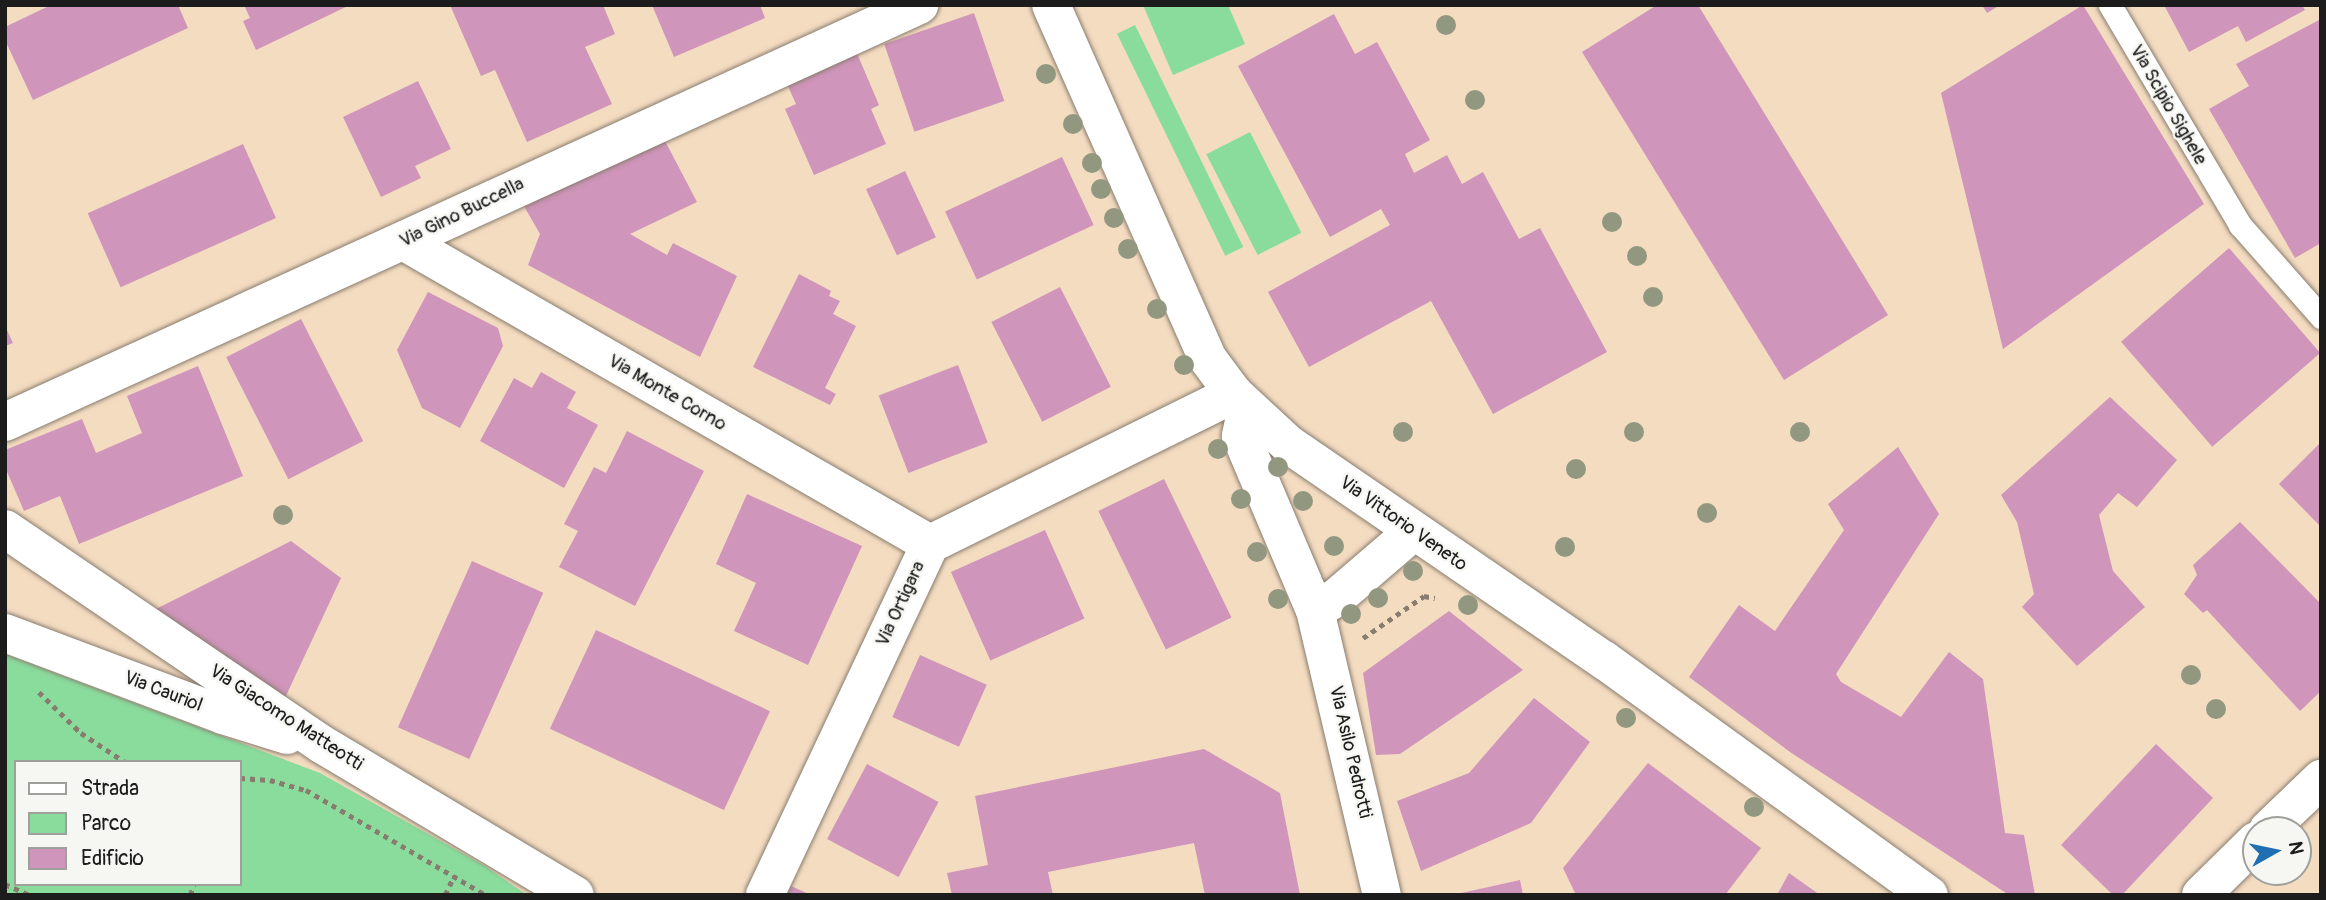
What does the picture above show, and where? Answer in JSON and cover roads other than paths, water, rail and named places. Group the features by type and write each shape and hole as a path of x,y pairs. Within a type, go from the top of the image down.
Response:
{"street":[{"name":"Via Gino Buccella","path":"5,422 320,276 405,242 498,194 919,5"},
{"name":"Via Vittorio Veneto","path":"1051,5 1208,359 1240,400 1288,444 1604,660 1929,895"},
{"name":"Via Monte Corno","path":"405,242 930,544"},
{"name":"Via Ortigara","path":"765,895 930,544 1240,400"},
{"name":"Via Asilo Pedrotti","path":"1240,400 1241,436 1315,610 1382,895"},
{"name":"Via Giacomo Matteotti","path":"5,529 323,745 575,895"},
{"path":"1315,610 1336,598 1414,531"},
{"name":"Via Cauriol","path":"5,633 223,715 323,745"},
{"path":"2283,816 2321,779"},
{"path":"2201,895 2242,855"}],"lane":[{"name":"Via Scipio Sighele","path":"2110,5 2227,205 2321,317"}]}
